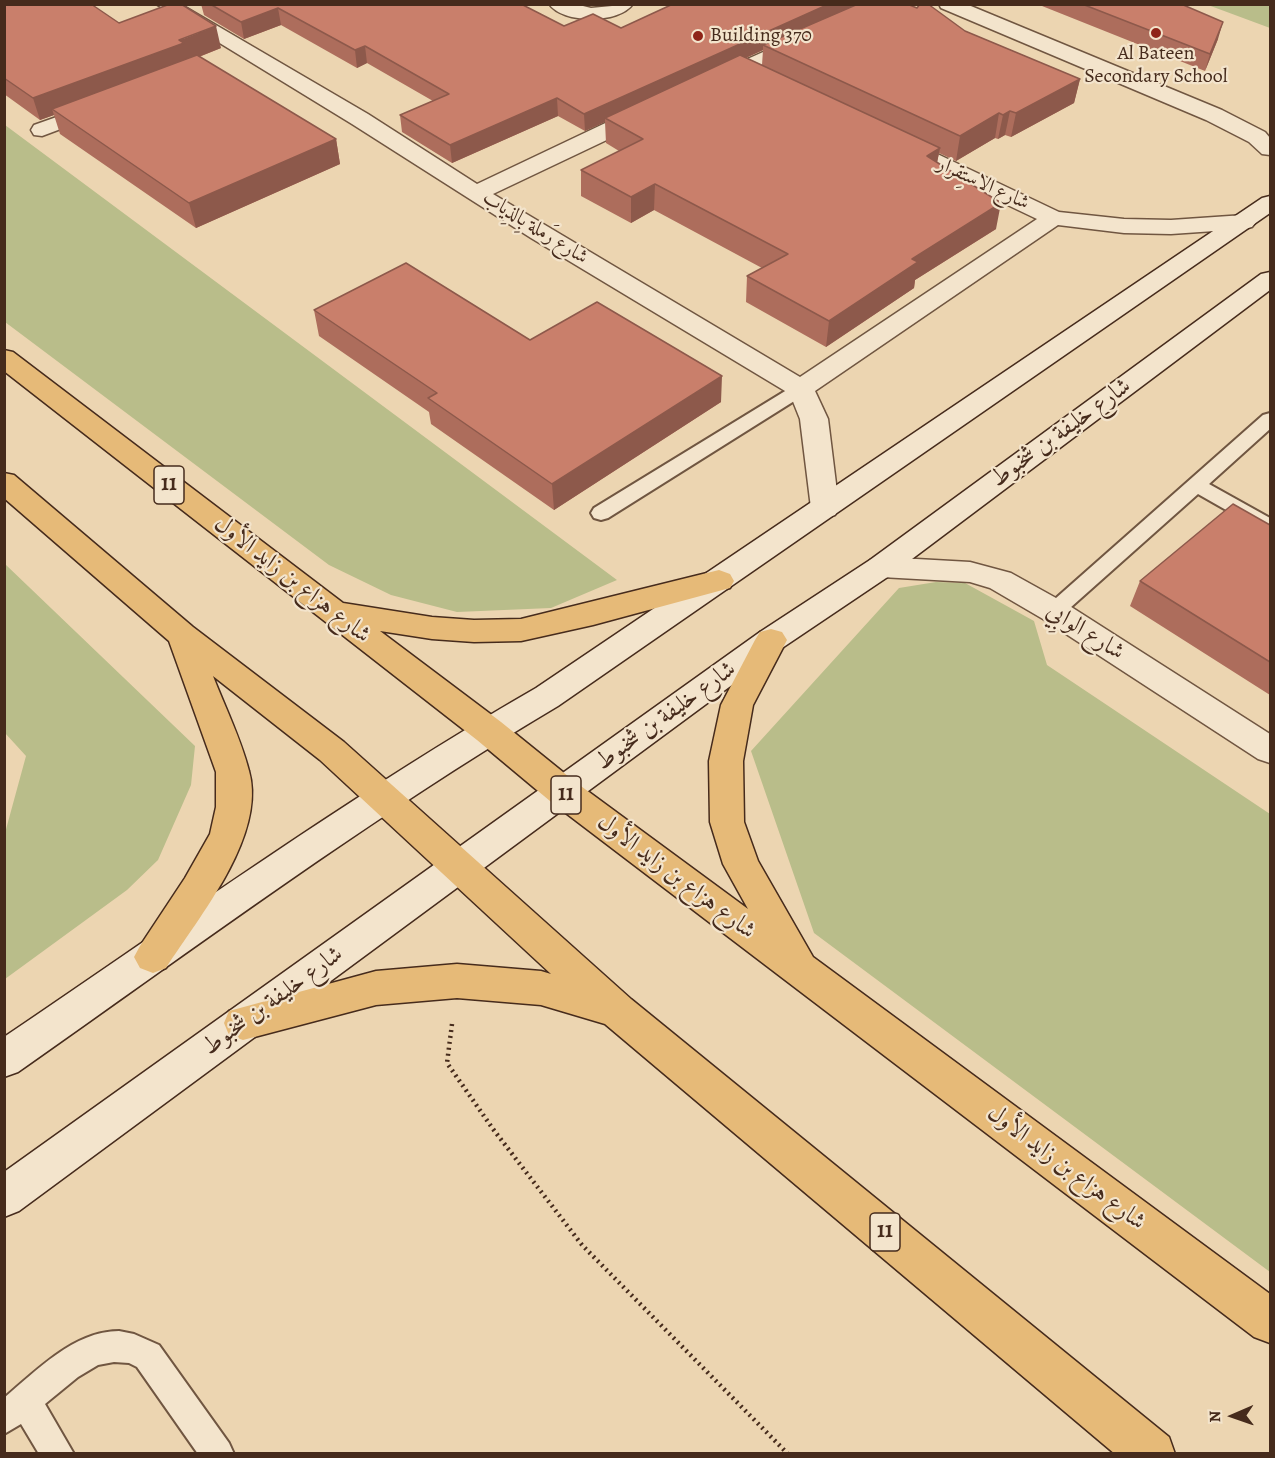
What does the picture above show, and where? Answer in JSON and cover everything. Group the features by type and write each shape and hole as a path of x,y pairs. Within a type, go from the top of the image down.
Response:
{"main road":[{"name":"شارع هزاع بن زايد الأول","path":"4,358 489,731 562,792 1270,1321"},
{"name":"11","path":"4,482 183,635 332,751 617,1011 1152,1454"},
{"path":"333,612 432,628 474,632 521,630 592,614 719,580"},
{"path":"153,957 222,846 232,820 235,794 233,772 183,635"},
{"path":"771,640 737,705 726,761 727,822 741,864 803,973"},
{"path":"243,1023 376,988 457,981 541,988 617,1011"}],"street":[{"path":"558,4 569,10 593,14 618,9 624,4"},
{"path":"698,89 888,4"},
{"path":"948,4 1214,115 1257,137 1270,149"},
{"name":"شارع رَملة بِالذِياب","path":"166,5 478,192 549,239 801,389"},
{"path":"225,61 246,53"},
{"path":"739,69 761,79"},
{"path":"42,130 117,101"},
{"path":"478,192 666,104"},
{"path":"1214,115 1270,126"},
{"name":"شارع الاستِقرار","path":"880,136 1054,218 1171,227 1244,222"},
{"path":"4,1059 335,831 489,731 547,697 1270,203"},
{"path":"825,508 814,419 801,389 1054,218"},
{"name":"شارع خليفة بن شخبوط","path":"4,1197 771,640 881,567 1270,279"},
{"name":"شارع الوابِي","path":"881,567 970,572 1000,580 1054,611 1270,750"}],"lane":[{"path":"600,513 801,389"},
{"path":"1054,611 1270,419"},
{"path":"1196,484 1270,526"},
{"path":"58,1454 15,1410 77,1360 93,1351 110,1346 131,1347 148,1356 218,1454"}],"path":[{"path":"453,1020 447,1063 493,1129 582,1245 788,1454"}],"green space":[{"path":"1208,5 1270,5 1270,28"},
{"path":"4,125 617,580 551,608 457,612 391,595 329,565 5,322"},
{"path":"5,564 195,746 191,785 158,860 127,890 5,979 5,833 26,756 5,733"},
{"path":"936,582 965,583 1034,621 1047,665 1270,814 1270,1272 814,933 751,751 899,588"}],"building":[{"path":"4,4 91,4 119,23 170,4 181,4 216,26 179,40 184,43 33,98 4,78"},
{"path":"210,4 521,4 564,26 593,14 621,28 673,4 829,4 584,114 557,98 450,145 400,115 449,94 365,46 355,50 278,8 241,22"},
{"path":"858,4 907,4 917,8 920,4 928,4 965,31 1080,79 1016,113 1010,111 1003,115 999,113 960,136 763,45"},
{"path":"1082,4 1181,4 1223,22 1210,54"},
{"path":"197,55 336,139 189,203 52,109"},
{"path":"740,55 940,148 927,156 1001,203 912,259 918,262 829,321 747,276 788,254 655,184 631,197 581,170 643,139 605,118"},
{"path":"406,263 530,340 597,302 722,376 552,484 428,398 437,393 314,310"},
{"path":"1233,504 1270,525 1270,662 1140,581"}],"place":[{"name":"Al Bateen Secondary School","path":"1156,33"},
{"name":"Building 370","path":"698,36"}]}
